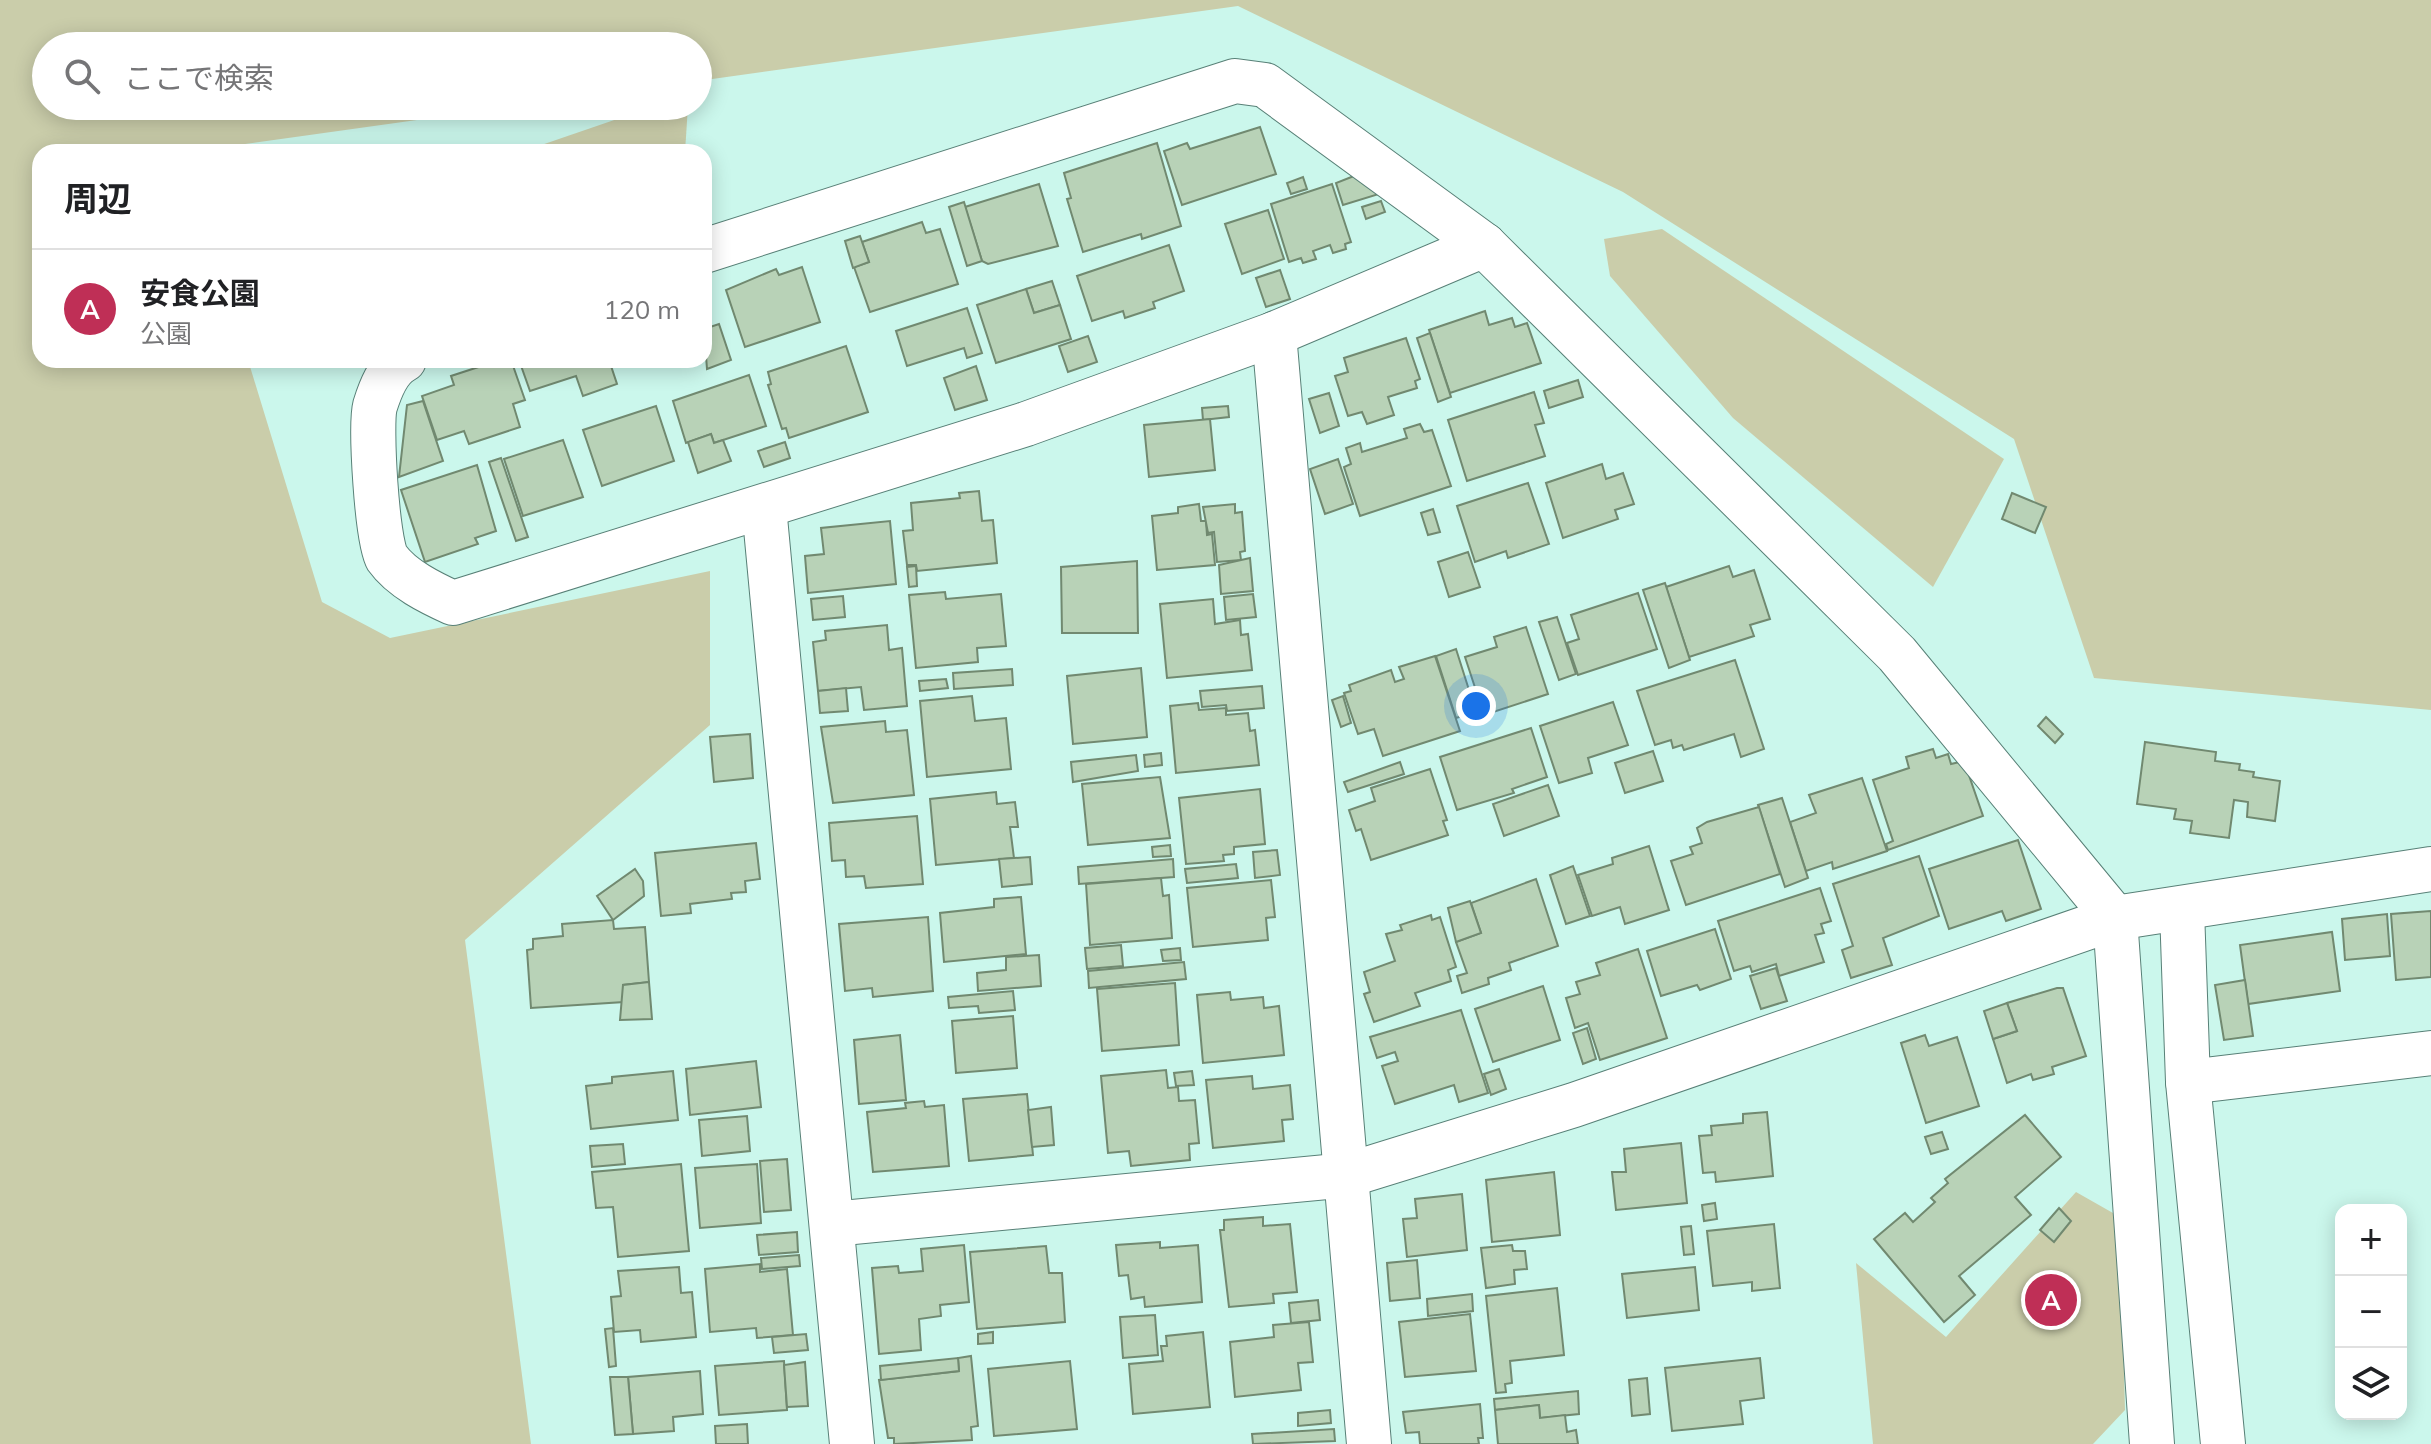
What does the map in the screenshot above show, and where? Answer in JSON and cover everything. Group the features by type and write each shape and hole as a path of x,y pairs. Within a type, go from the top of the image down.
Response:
{"street":[{"path":"712,248 1235,81 1265,85 1484,245 1897,654 2115,918 2152,1444"},
{"path":"393,368 374,409 379,538 388,559 408,578 453,603 1026,424 1274,334 1484,245"},
{"path":"1274,334 1369,1444"},
{"path":"764,507 852,1444"},
{"path":"832,1224 1348,1175 1574,1105 2115,918 2431,869"},
{"path":"2182,910 2188,1082 2223,1444"},
{"path":"2188,1082 2431,1053"}],"green space":[{"path":"0,0 2431,0 2431,710 2094,678 2014,439 1623,192 1238,6 712,79 712,32 32,32 32,120 417,120 245,144 32,144 32,368 250,368 322,602 390,638 710,571 710,725 465,940 531,1444 0,1444"},
{"path":"614,120 687,120 686,144 544,144"},
{"path":"1662,229 2004,459 1933,587 1733,418 1610,276 1604,239"},
{"path":"2076,1192 2120,1217 2125,1410 2093,1444 1873,1444 1856,1263 1946,1337"}],"building":[{"path":"1260,127 1276,174 1182,205 1164,151 1187,143 1190,149"},
{"path":"1157,143 1181,226 1142,239 1141,234 1083,252 1067,199 1071,198 1064,173"},
{"path":"1354,176 1379,194 1343,205 1336,183"},
{"path":"1303,177 1307,189 1291,194 1287,183"},
{"path":"1039,184 1058,246 988,264 982,261 965,207"},
{"path":"1332,184 1351,242 1345,244 1346,249 1333,253 1330,245 1313,251 1316,259 1303,263 1301,258 1289,262 1271,204"},
{"path":"1381,201 1385,212 1366,219 1362,207"},
{"path":"964,202 982,261 967,266 949,207"},
{"path":"1268,210 1284,259 1242,274 1225,224"},
{"path":"922,222 926,233 940,229 958,284 870,312 854,267 869,262 862,242"},
{"path":"860,236 869,262 853,268 845,241"},
{"path":"1169,245 1184,291 1153,302 1155,308 1125,318 1123,311 1092,321 1077,276"},
{"path":"802,267 820,322 745,347 726,290 776,269 779,275"},
{"path":"1280,270 1290,299 1266,307 1256,278"},
{"path":"1052,281 1060,305 1034,313 1026,289"},
{"path":"1026,289 1034,313 1060,305 1071,339 996,363 977,305"},
{"path":"967,308 982,353 967,358 964,348 907,366 896,331"},
{"path":"1485,311 1489,325 1512,318 1515,327 1527,323 1541,363 1450,393 1429,330"},
{"path":"719,324 731,360 712,367 712,326"},
{"path":"1430,333 1451,397 1438,402 1417,338"},
{"path":"1088,336 1097,362 1068,372 1059,346"},
{"path":"1406,338 1420,379 1415,381 1417,388 1388,397 1394,415 1367,424 1362,412 1348,416 1335,376 1348,372 1344,358"},
{"path":"846,346 868,412 789,438 786,428 782,429 768,385 771,384 768,372"},
{"path":"976,366 987,400 955,410 944,378"},
{"path":"476,368 514,368 525,400 513,404 520,427 469,444 464,431 437,440 422,396 454,385 451,376"},
{"path":"522,368 612,368 617,384 583,396 576,376 530,391"},
{"path":"749,375 766,426 714,443 711,434 686,443 673,401"},
{"path":"1578,380 1583,397 1549,408 1544,391"},
{"path":"1534,392 1544,423 1535,425 1545,456 1467,481 1448,420"},
{"path":"1329,393 1339,426 1320,433 1309,399"},
{"path":"423,401 443,461 399,477 407,405"},
{"path":"656,406 674,461 602,486 583,430"},
{"path":"1228,406 1229,417 1203,420 1202,408"},
{"path":"1210,419 1215,470 1149,477 1144,425"},
{"path":"1420,424 1424,432 1432,430 1451,486 1360,516 1344,467 1351,464 1346,448 1360,443 1362,452 1407,438 1404,429"},
{"path":"711,434 714,443 723,440 731,461 698,473 688,442"},
{"path":"563,440 583,497 523,516 504,459"},
{"path":"785,442 790,458 764,467 758,451"},
{"path":"501,458 528,537 516,541 489,462"},
{"path":"1338,459 1353,504 1325,514 1310,469"},
{"path":"1602,464 1606,479 1623,473 1634,504 1615,510 1618,519 1563,538 1546,483"},
{"path":"477,465 496,531 475,538 478,544 425,562 401,490"},
{"path":"1528,483 1549,544 1508,558 1506,551 1475,562 1457,506"},
{"path":"979,491 982,521 993,520 997,563 917,571 916,565 907,565 903,531 913,530 911,503 960,498 959,493"},
{"path":"2012,493 2046,507 2035,533 2002,519"},
{"path":"1199,504 1201,521 1206,521 1207,535 1212,534 1215,565 1157,570 1152,516 1178,513 1178,507"},
{"path":"1235,504 1235,513 1242,512 1245,551 1240,552 1241,560 1217,562 1214,532 1208,533 1203,507"},
{"path":"1433,509 1440,532 1428,535 1421,513"},
{"path":"890,521 896,584 808,593 805,556 824,554 821,528"},
{"path":"1468,552 1480,587 1449,597 1438,562"},
{"path":"1250,558 1253,591 1221,594 1219,565"},
{"path":"1137,561 1138,633 1062,633 1061,567"},
{"path":"916,566 917,586 909,587 907,567"},
{"path":"1729,566 1733,577 1754,570 1770,619 1750,625 1754,636 1689,657 1666,587"},
{"path":"1665,583 1690,660 1669,668 1643,590"},
{"path":"945,592 946,599 1001,594 1006,646 977,648 978,662 916,668 909,595"},
{"path":"1638,593 1657,649 1578,675 1567,643 1579,639 1571,615"},
{"path":"1253,594 1256,617 1226,620 1224,597"},
{"path":"843,596 845,617 813,620 811,599"},
{"path":"1213,599 1215,624 1240,620 1241,635 1248,634 1252,670 1167,678 1160,604"},
{"path":"1557,617 1576,674 1559,680 1539,622"},
{"path":"887,625 889,650 902,648 907,706 864,710 861,687 818,691 813,642 826,640 825,631"},
{"path":"1526,627 1548,694 1484,715 1465,657 1497,647 1494,637"},
{"path":"1456,649 1476,712 1456,718 1436,656"},
{"path":"1435,656 1460,731 1383,756 1374,729 1358,734 1344,693 1351,691 1349,685 1391,670 1395,682 1404,679 1399,667"},
{"path":"1735,660 1764,749 1741,757 1734,734 1684,750 1682,745 1673,748 1671,740 1655,745 1637,691"},
{"path":"1141,668 1147,737 1073,744 1067,676"},
{"path":"1012,669 1013,685 954,689 953,673"},
{"path":"946,679 948,688 920,691 919,681"},
{"path":"1262,686 1264,708 1227,711 1226,705 1202,707 1200,691"},
{"path":"846,688 848,711 820,713 818,691"},
{"path":"972,696 975,721 1006,718 1011,769 927,777 920,701"},
{"path":"1343,696 1351,723 1341,727 1332,700"},
{"path":"1613,702 1628,745 1588,758 1592,773 1559,783 1540,726"},
{"path":"1198,703 1199,710 1226,708 1226,715 1248,713 1250,731 1255,730 1259,765 1176,773 1170,706"},
{"path":"2046,717 2063,734 2055,743 2038,726"},
{"path":"885,721 886,732 907,730 914,795 833,803 821,727"},
{"path":"1531,728 1547,777 1512,789 1514,793 1457,810 1440,757"},
{"path":"750,734 753,778 714,782 710,737"},
{"path":"2145,742 2216,752 2215,761 2240,764 2239,770 2254,772 2253,777 2280,781 2275,821 2247,817 2248,802 2234,800 2229,838 2190,833 2192,821 2174,819 2176,809 2137,804"},
{"path":"1933,749 1936,758 1948,754 1951,764 1964,761 1983,816 1888,850 1886,844 1893,841 1873,780 1909,768 1906,757"},
{"path":"1653,751 1663,781 1625,793 1615,763"},
{"path":"1161,753 1162,765 1145,767 1144,755"},
{"path":"1136,755 1138,771 1073,782 1071,762"},
{"path":"1400,762 1404,774 1348,792 1344,782"},
{"path":"1430,769 1447,820 1443,821 1448,835 1371,860 1361,829 1356,831 1349,810 1375,801 1371,788"},
{"path":"1160,777 1170,838 1088,845 1082,784"},
{"path":"1862,778 1887,851 1833,869 1832,862 1806,871 1790,822 1816,813 1809,795"},
{"path":"1548,785 1559,816 1504,836 1493,804"},
{"path":"1260,789 1265,844 1234,847 1234,854 1223,855 1224,861 1186,864 1179,798"},
{"path":"996,792 997,804 1015,802 1018,827 1010,827 1014,858 936,865 930,799"},
{"path":"1782,798 1808,878 1785,887 1758,805"},
{"path":"1759,807 1780,874 1686,905 1671,861 1693,854 1690,847 1702,843 1697,828 1707,822"},
{"path":"917,816 923,884 866,888 864,876 846,877 845,860 832,861 829,823"},
{"path":"2018,840 2041,909 2006,921 2002,911 1949,929 1929,869"},
{"path":"756,843 760,879 745,881 746,892 731,893 732,899 690,904 691,913 661,916 655,853"},
{"path":"1170,845 1171,856 1153,857 1152,847"},
{"path":"1649,846 1669,910 1625,924 1620,907 1592,916 1578,875 1613,864 1612,858"},
{"path":"1277,850 1280,875 1255,878 1253,852"},
{"path":"1919,856 1939,916 1883,938 1892,965 1851,978 1842,950 1853,946 1833,884"},
{"path":"1030,857 1032,884 1002,887 999,859"},
{"path":"1173,859 1174,877 1079,884 1078,867"},
{"path":"1236,864 1238,878 1187,883 1185,869"},
{"path":"1573,866 1590,916 1566,924 1550,875"},
{"path":"635,869 643,881 644,896 613,920 597,896"},
{"path":"1161,878 1163,896 1169,895 1172,938 1090,945 1086,884"},
{"path":"1536,879 1558,946 1509,963 1511,970 1488,978 1489,984 1462,993 1457,976 1467,973 1456,942 1481,933 1471,903"},
{"path":"1271,880 1275,917 1266,918 1268,940 1193,947 1187,888"},
{"path":"1820,888 1831,921 1821,924 1824,933 1815,935 1824,962 1779,976 1776,964 1752,972 1750,966 1734,971 1718,921"},
{"path":"1021,897 1026,954 944,962 940,913 994,907 994,899"},
{"path":"1470,901 1481,933 1456,942 1448,908"},
{"path":"2431,911 2431,977 2396,980 2391,914"},
{"path":"2387,914 2390,956 2345,960 2342,919"},
{"path":"1431,915 1432,920 1440,917 1456,967 1448,970 1451,981 1415,993 1420,1006 1374,1022 1364,994 1370,992 1364,972 1395,961 1386,934 1402,930 1400,925"},
{"path":"928,917 933,991 873,997 872,988 845,991 839,924"},
{"path":"613,920 614,929 645,927 649,982 623,985 624,1002 531,1008 527,950 533,949 533,939 563,936 562,924"},
{"path":"1715,929 1731,979 1700,990 1697,985 1661,996 1647,951"},
{"path":"2332,932 2340,991 2248,1004 2240,945"},
{"path":"1121,945 1123,966 1087,969 1085,948"},
{"path":"1180,948 1181,960 1163,961 1161,950"},
{"path":"1638,949 1667,1038 1600,1060 1588,1023 1575,1028 1566,998 1580,994 1576,982 1600,975 1596,963"},
{"path":"1039,955 1041,986 978,991 977,973 1006,970 1006,957"},
{"path":"1184,962 1186,979 1089,988 1088,971"},
{"path":"1776,968 1787,1001 1761,1009 1750,976"},
{"path":"2245,980 2253,1036 2224,1040 2215,985"},
{"path":"649,982 652,1019 620,1020 623,985"},
{"path":"1175,983 1179,1045 1102,1051 1097,989"},
{"path":"1543,986 1560,1040 1493,1062 1475,1009"},
{"path":"2063,988 2086,1056 2052,1067 2054,1074 2033,1080 2031,1074 2007,1083 1993,1039 2017,1031 2007,1003"},
{"path":"1013,991 1015,1010 979,1013 978,1006 949,1008 948,997"},
{"path":"1230,992 1231,1000 1263,997 1264,1008 1279,1006 1284,1055 1203,1063 1197,995"},
{"path":"2007,1003 2017,1031 1993,1039 1984,1011"},
{"path":"1461,1010 1488,1093 1459,1102 1454,1085 1395,1104 1382,1066 1398,1061 1395,1052 1377,1058 1370,1037"},
{"path":"1013,1016 1017,1068 956,1073 952,1021"},
{"path":"1587,1028 1596,1059 1583,1064 1573,1033"},
{"path":"900,1035 906,1100 859,1104 854,1040"},
{"path":"1925,1035 1929,1046 1957,1037 1979,1106 1926,1123 1901,1043"},
{"path":"756,1061 761,1107 690,1115 686,1069"},
{"path":"1499,1069 1506,1089 1491,1095 1484,1074"},
{"path":"1166,1070 1168,1088 1178,1087 1179,1101 1195,1100 1199,1143 1189,1144 1190,1160 1131,1166 1129,1151 1108,1153 1101,1076"},
{"path":"673,1071 678,1120 591,1129 586,1086 612,1083 612,1077"},
{"path":"1192,1071 1194,1085 1176,1086 1174,1073"},
{"path":"1252,1076 1253,1089 1290,1085 1293,1119 1282,1120 1284,1141 1213,1148 1206,1080"},
{"path":"1027,1094 1033,1155 969,1161 963,1099"},
{"path":"924,1101 925,1107 944,1105 949,1166 873,1172 867,1112 906,1108 905,1103"},
{"path":"1051,1107 1054,1145 1032,1147 1028,1110"},
{"path":"1767,1112 1773,1176 1716,1182 1715,1172 1703,1173 1699,1136 1712,1135 1711,1126 1743,1123 1743,1114"},
{"path":"2025,1115 2061,1157 2015,1197 2031,1215 1959,1276 1975,1295 1944,1322 1874,1239 1905,1213 1913,1222 1935,1202 1931,1198 1948,1183 1945,1179"},
{"path":"747,1116 750,1151 702,1156 699,1120"},
{"path":"1942,1132 1948,1149 1931,1154 1925,1137"},
{"path":"1681,1143 1687,1203 1616,1210 1612,1172 1626,1172 1624,1149"},
{"path":"623,1144 625,1164 592,1167 590,1146"},
{"path":"787,1159 791,1210 764,1212 760,1161"},
{"path":"681,1164 689,1251 618,1257 613,1207 596,1208 592,1172"},
{"path":"757,1164 761,1223 700,1228 695,1168"},
{"path":"1554,1172 1560,1235 1492,1242 1486,1180"},
{"path":"1462,1194 1467,1250 1407,1257 1403,1219 1417,1218 1415,1199"},
{"path":"1715,1203 1717,1219 1704,1221 1702,1205"},
{"path":"2059,1208 2071,1221 2054,1242 2040,1230"},
{"path":"1263,1217 1263,1226 1290,1224 1297,1292 1273,1294 1274,1303 1229,1307 1220,1230 1224,1230 1224,1220"},
{"path":"1774,1224 1780,1288 1752,1291 1752,1282 1713,1286 1707,1231"},
{"path":"1691,1226 1694,1254 1684,1255 1681,1227"},
{"path":"797,1232 798,1252 759,1255 757,1235"},
{"path":"1160,1242 1160,1248 1198,1245 1202,1302 1145,1307 1144,1297 1131,1299 1128,1275 1119,1276 1116,1245"},
{"path":"964,1245 969,1302 940,1305 941,1316 919,1319 921,1350 879,1354 872,1268 898,1266 899,1273 923,1271 921,1249"},
{"path":"1512,1245 1513,1251 1525,1251 1527,1269 1514,1270 1515,1284 1486,1288 1481,1248"},
{"path":"1046,1246 1049,1273 1062,1273 1065,1322 977,1329 970,1252"},
{"path":"799,1255 800,1266 762,1269 761,1258"},
{"path":"1417,1260 1420,1298 1390,1301 1387,1263"},
{"path":"760,1264 760,1272 787,1269 793,1335 757,1338 756,1328 710,1332 705,1269"},
{"path":"679,1267 681,1293 692,1292 696,1337 641,1342 640,1330 614,1332 611,1297 621,1296 618,1271"},
{"path":"1695,1267 1699,1310 1627,1318 1622,1274"},
{"path":"1557,1288 1564,1355 1510,1361 1512,1383 1505,1384 1506,1392 1496,1393 1486,1296"},
{"path":"1472,1294 1473,1311 1428,1316 1427,1299"},
{"path":"1318,1300 1320,1320 1291,1323 1289,1303"},
{"path":"1470,1314 1476,1371 1405,1377 1399,1322"},
{"path":"1155,1315 1158,1355 1123,1358 1120,1317"},
{"path":"1309,1322 1313,1362 1298,1363 1301,1390 1235,1397 1230,1342 1274,1337 1273,1325"},
{"path":"613,1328 616,1366 609,1367 605,1329"},
{"path":"993,1332 993,1343 978,1344 978,1334"},
{"path":"1203,1332 1210,1407 1133,1414 1129,1364 1163,1361 1161,1346 1167,1346 1166,1336"},
{"path":"806,1334 808,1350 774,1353 772,1337"},
{"path":"971,1356 978,1426 971,1427 972,1440 894,1444 894,1438 888,1438 879,1380 959,1371 958,1358"},
{"path":"958,1358 959,1371 881,1380 880,1366"},
{"path":"1760,1358 1764,1398 1740,1401 1743,1424 1672,1431 1665,1368"},
{"path":"784,1361 787,1410 719,1415 715,1366"},
{"path":"1070,1361 1077,1429 994,1436 988,1369"},
{"path":"805,1362 808,1406 787,1407 784,1365"},
{"path":"700,1371 703,1414 673,1417 674,1431 633,1434 628,1377"},
{"path":"610,1377 628,1377 633,1434 615,1435"},
{"path":"1647,1378 1650,1414 1632,1416 1629,1380"},
{"path":"1578,1391 1579,1414 1540,1418 1539,1405 1495,1410 1494,1399"},
{"path":"1480,1404 1483,1438 1478,1438 1479,1444 1420,1444 1419,1432 1406,1433 1403,1412"},
{"path":"1539,1405 1540,1418 1565,1415 1567,1432 1576,1430 1578,1444 1498,1444 1495,1410"},
{"path":"1330,1410 1331,1423 1298,1426 1298,1413"},
{"path":"747,1424 748,1444 716,1444 715,1426"},
{"path":"1334,1429 1335,1441 1253,1444 1252,1434"}],"place":[{"name":"安食公園","path":"2051,1300"}]}
